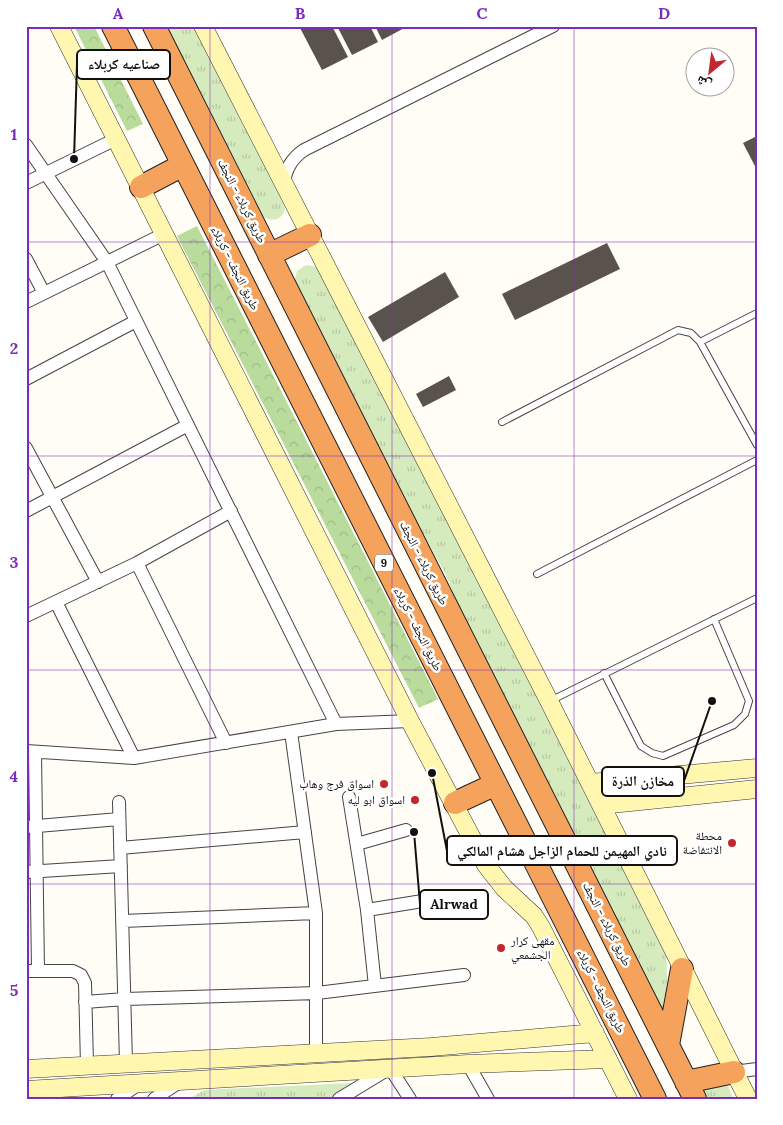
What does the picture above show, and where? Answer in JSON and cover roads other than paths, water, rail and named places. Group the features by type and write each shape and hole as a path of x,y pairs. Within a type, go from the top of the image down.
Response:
{"highway":[{"name":"طريق النجف - كربلاء","path":"113,26 655,1099"},
{"name":"طريق كربلاء - النجف","path":"154,26 690,1090"},
{"path":"142,187 184,165"},
{"path":"269,255 310,236"},
{"path":"379,553 388,562 400,562 410,556 412,550 411,538"},
{"path":"408,608 410,593 418,587 428,586 438,590 441,594"},
{"path":"454,803 496,784"},
{"path":"668,1045 682,969"},
{"path":"690,1090 734,1072"}],"main road":[{"path":"59,26 142,187 410,721 494,876 534,916 541,927 628,1099"},
{"path":"203,26 590,783 748,1099"},
{"path":"590,783 757,768"},
{"path":"703,773 699,787 704,795"},
{"path":"680,775 685,784 682,797"},
{"path":"601,805 757,789"},
{"path":"26,1069 431,1047 595,1033"},
{"path":"26,1090 90,1092 141,1083 390,1068 608,1059"}],"street":[{"path":"283,185 287,168 297,155 304,150 553,26"},
{"path":"26,183 116,139"},
{"path":"26,145 107,262 336,724"},
{"path":"26,302 164,234"},
{"path":"26,258 44,293"},
{"path":"26,379 136,320"},
{"path":"26,511 188,425"},
{"path":"26,448 98,582"},
{"path":"26,616 137,563 231,511"},
{"path":"137,563 226,742"},
{"path":"56,602 134,758"},
{"path":"86,1065 85,983 81,975 73,971 32,971 31,751 134,758 336,724 410,721"},
{"path":"291,732 316,913 316,1053"},
{"path":"349,797 367,910 375,986"},
{"path":"119,802 126,1063"},
{"path":"31,827 119,819"},
{"path":"357,844 406,830"},
{"path":"120,848 305,832"},
{"path":"31,872 121,866"},
{"path":"367,910 441,898"},
{"path":"123,921 316,913"},
{"path":"85,1002 317,993 464,975"},
{"path":"468,1064 488,1099"},
{"path":"339,1099 390,1068 410,1099"},
{"path":"734,1072 757,1069"},
{"path":"154,1099 182,1081"},
{"path":"117,1099 141,1083"}],"lane":[{"path":"700,342 757,313"},
{"path":"502,422 678,330 691,333 700,342 757,445"},
{"path":"748,430 757,426"},
{"path":"537,574 757,460"},
{"path":"548,701 757,598"},
{"path":"604,673 641,746 652,753 663,756 734,725 745,714 749,700 714,619"}],"place":[{"name":"صناعيه كربلاء","path":"74,159"},
{"name":"مخازن الذرة","path":"712,701"},
{"name":"نادي المهيمن للحمام الزاجل هشام المالكي","path":"432,773"},
{"name":"اسواق فرج وهاب","path":"384,784"},
{"name":"اسواق ابو ليه","path":"415,800"},
{"name":"Alrwad","path":"414,832"},
{"name":"محطة الانتفاضة","path":"732,843"},
{"name":"مقهى كرار الجشمعي","path":"501,948"}]}
